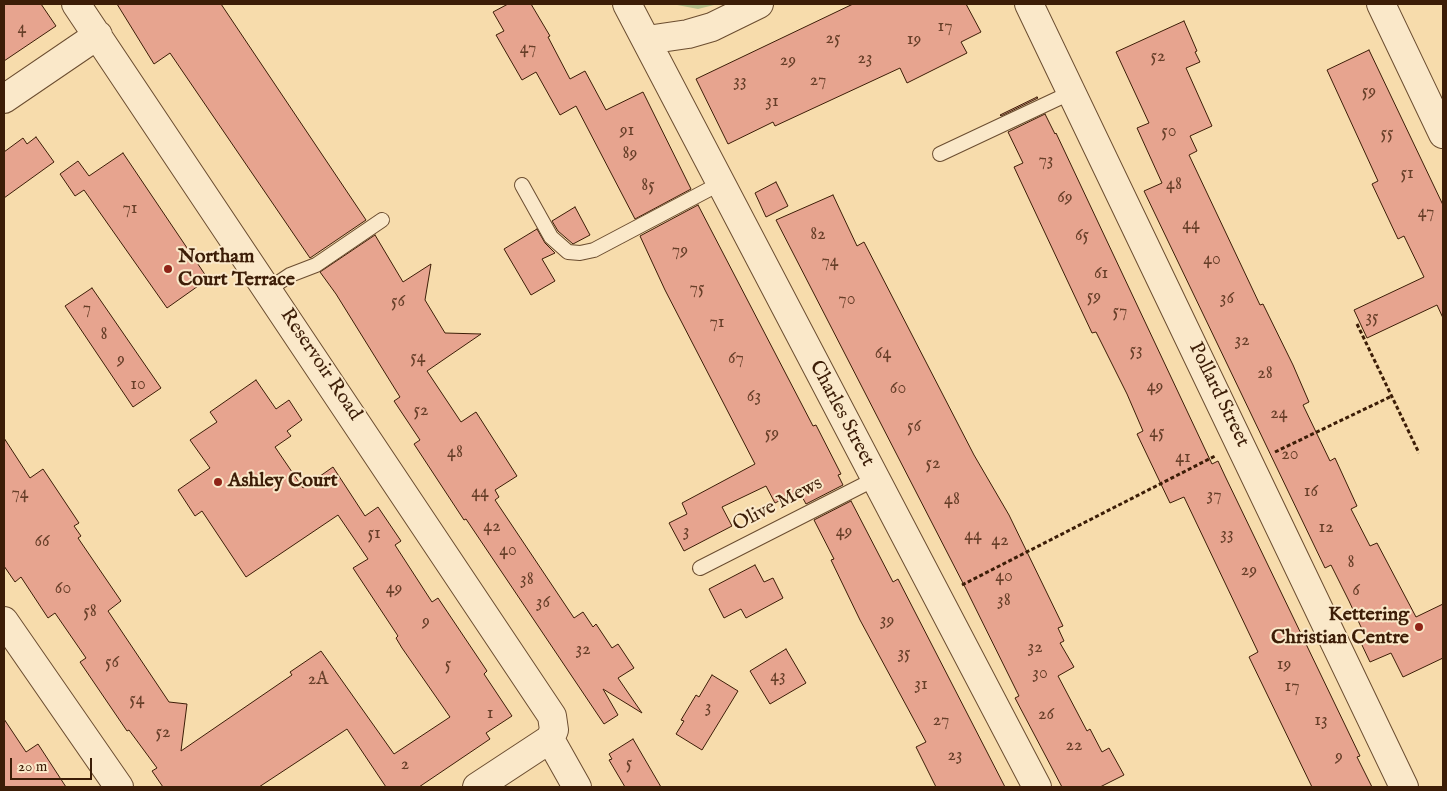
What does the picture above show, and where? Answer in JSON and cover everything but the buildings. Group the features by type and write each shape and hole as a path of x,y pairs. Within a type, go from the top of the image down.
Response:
{"street":[{"name":"Reservoir Road","path":"76,4 546,703 552,716 552,734 577,787"},
{"name":"Charles Street","path":"627,4 1037,787"},
{"path":"647,40 688,34 712,27 759,4"},
{"name":"Pollard Street","path":"1029,4 1246,453 1404,787"},
{"path":"1381,4 1443,134"},
{"path":"4,99 98,35"},
{"path":"4,620 119,787"},
{"path":"477,787 552,734"}],"lane":[{"path":"940,154 1072,92"},
{"path":"522,185 550,237 568,252 580,253 594,250 721,184"},
{"path":"269,289 290,275 316,265 382,220"},
{"name":"Olive Mews","path":"700,568 875,479"}],"path":[{"path":"1357,324 1419,453"},
{"path":"937,598 1246,453 1392,396"}],"green space":[{"path":"672,4 718,4 698,9"}],"place":[{"name":"Northam Court Terrace","path":"168,269"},
{"name":"Ashley Court","path":"218,482"},
{"name":"Kettering Christian Centre","path":"1419,627"}]}
